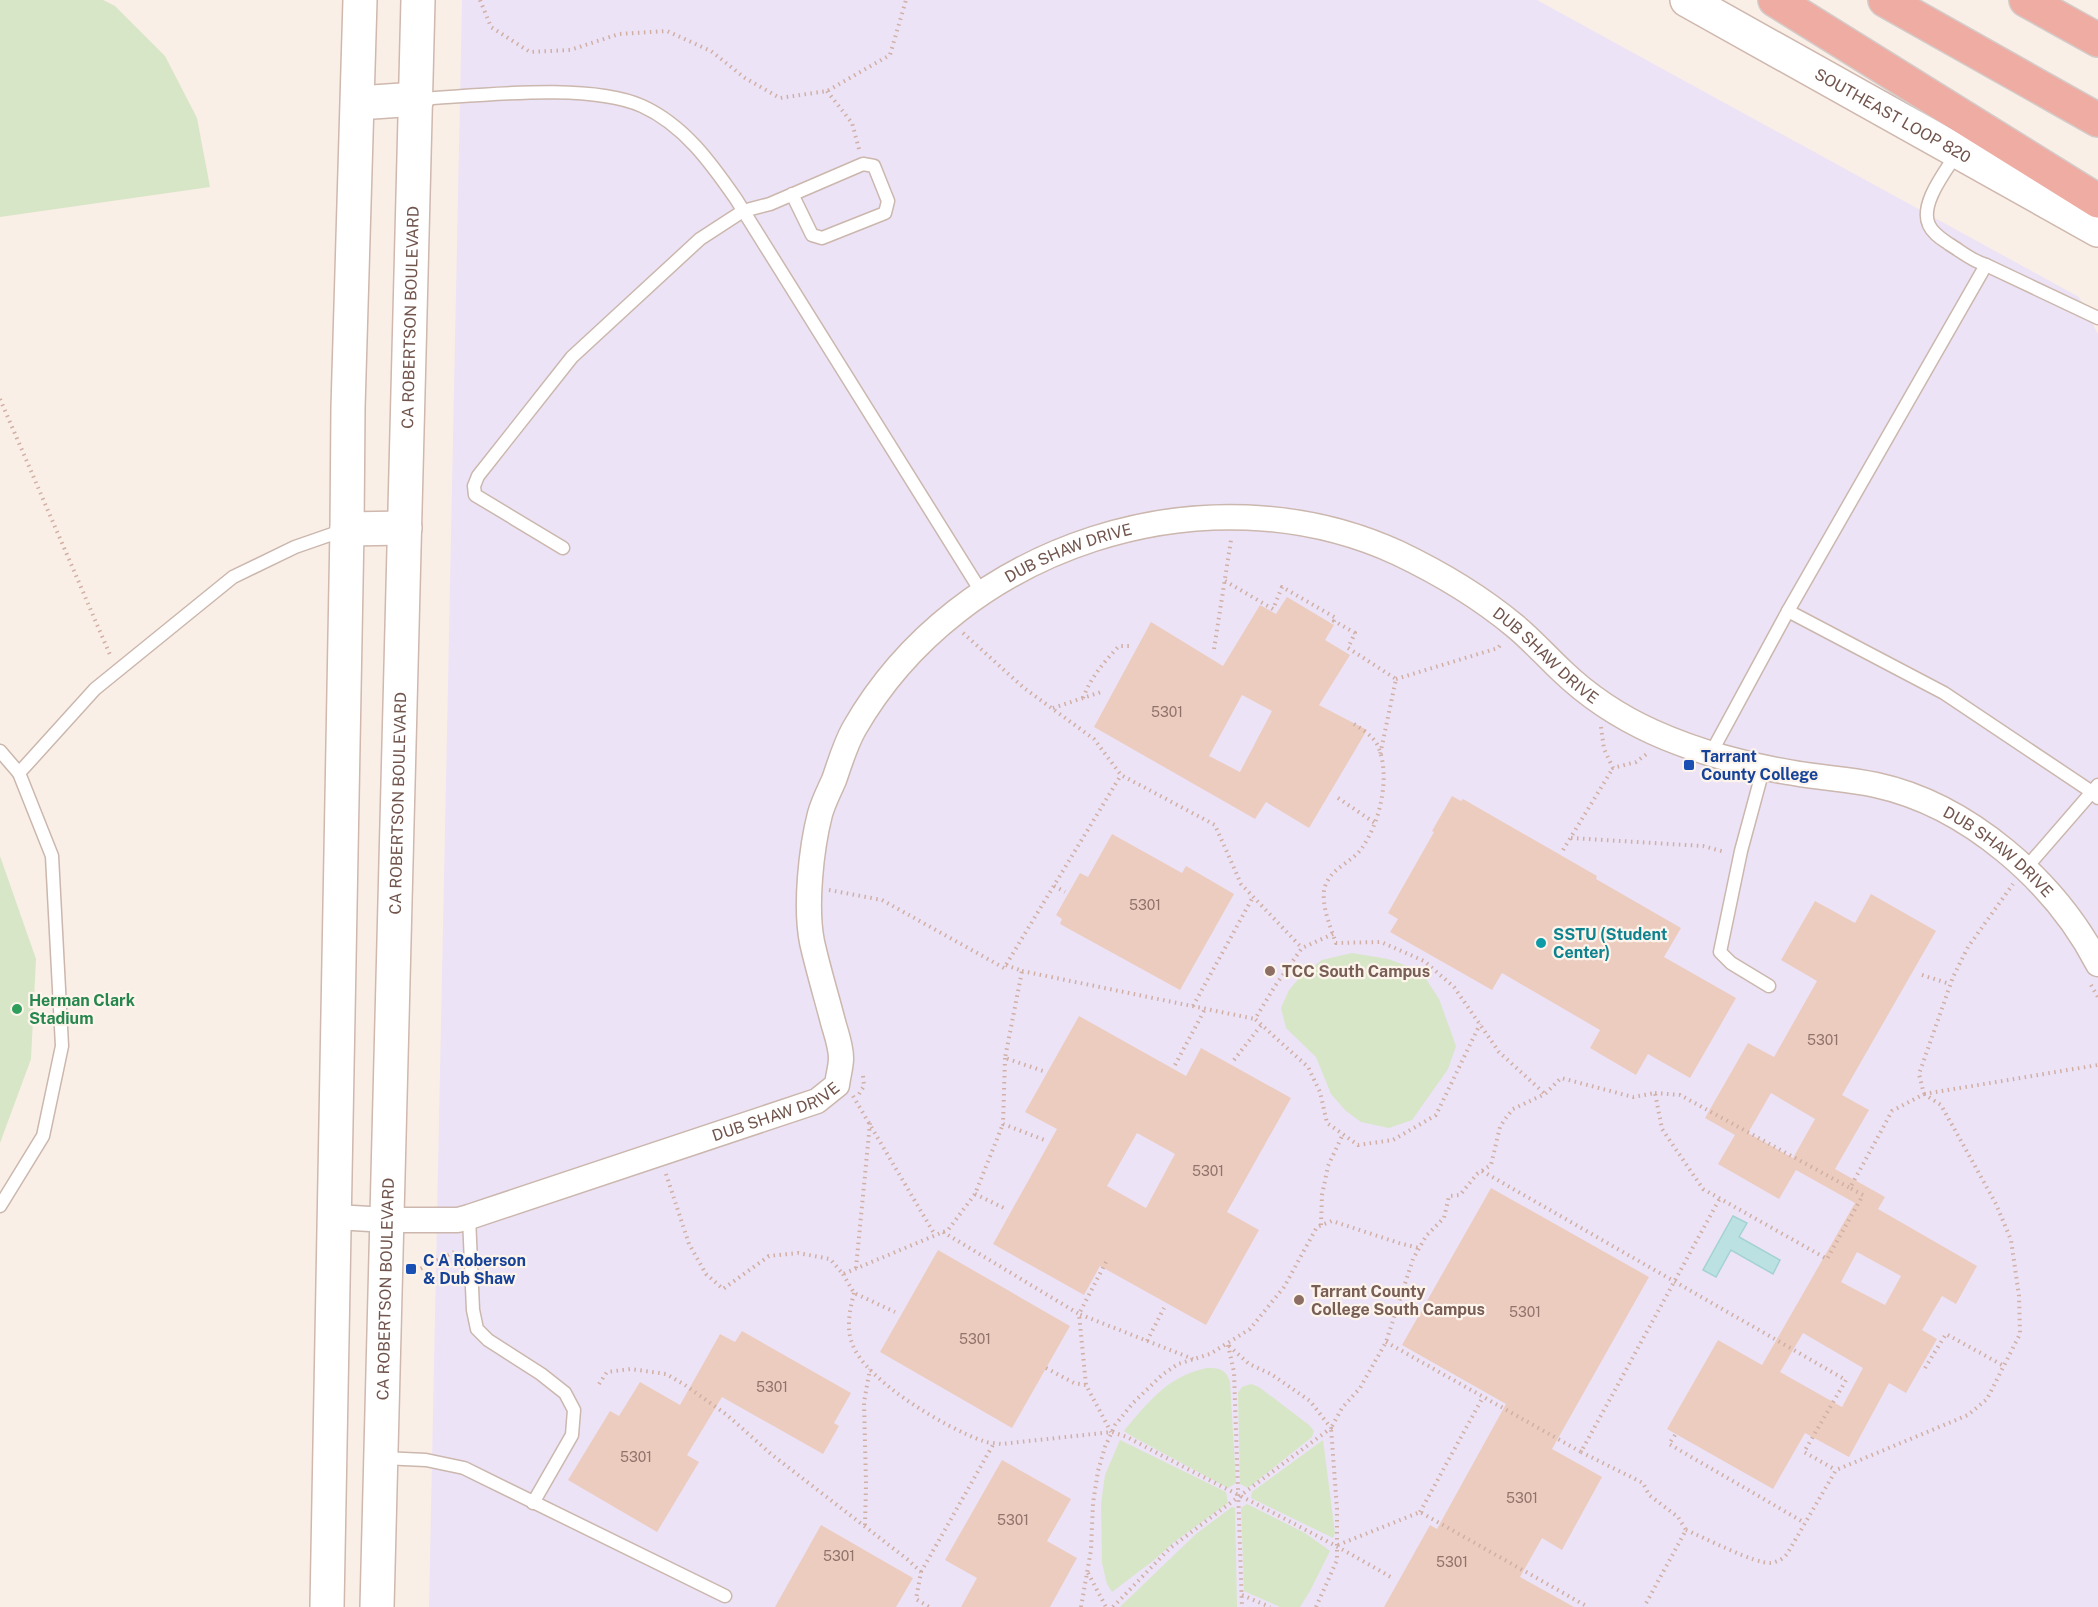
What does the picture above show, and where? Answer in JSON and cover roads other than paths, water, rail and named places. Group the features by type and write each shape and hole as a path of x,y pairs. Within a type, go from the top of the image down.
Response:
{"highway":[{"path":"1775,0 2098,201"},
{"path":"1885,0 2098,120"},
{"path":"2026,0 2098,40"}],"street":[{"path":"327,1607 348,408 360,0"},
{"name":"CA ROBERTSON BOULEVARD","path":"377,1607 418,0"},
{"name":"SOUTHEAST LOOP 820","path":"1687,0 2098,230"},
{"path":"358,103 417,99"},
{"name":"DUB SHAW DRIVE","path":"335,1217 458,1220 817,1101 847,1094 841,1054 811,937 808,888 820,814 852,733 878,692 910,652 956,630 982,593 1036,561 1080,542 1130,527 1196,518 1274,519 1338,532 1395,552 1456,583 1516,627 1566,675 1602,703 1632,722 1695,749 1792,773 1879,785 1953,815 2018,860 2016,880 2067,916 2093,972"},
{"path":"347,529 405,528"}],"lane":[{"path":"417,99 572,93 611,98 642,106 665,120 688,139 710,162 743,211 982,593"},
{"path":"1958,152 1928,200 1926,213 1928,224 1935,234 1974,261 2098,318"},
{"path":"563,548 475,495 474,486 478,476 572,357 700,239 743,211 770,204 792,194 863,164 874,165 888,201 885,213 822,238 812,235 792,194"},
{"path":"1712,753 1788,611 1986,265"},
{"path":"19,773 95,689 233,577 295,547 347,529"},
{"path":"1788,611 1944,693 2096,792 2016,880"},
{"path":"0,751 19,773 52,856 62,1046 44,1136 0,1206"},
{"path":"1764,766 1740,857 1720,952 1731,963 1769,986"},
{"path":"470,1217 472,1310 477,1329 488,1340 541,1374 565,1393 574,1410 572,1435 533,1503"},
{"path":"381,1458 426,1460 464,1468 725,1596"}],"water":[{"path":"1733,1216 1747,1223 1739,1237 1780,1260 1773,1274 1731,1250 1716,1277 1703,1270"}],"place":[{"name":"Tarrant County College","path":"1689,765"},
{"name":"SSTU (Student Center)","path":"1541,943"},
{"name":"TCC South Campus","path":"1270,971"},
{"name":"Herman Clark Stadium","path":"17,1009"},
{"name":"C A Roberson & Dub Shaw","path":"411,1269"},
{"name":"Tarrant County College South Campus","path":"1299,1300"}]}
